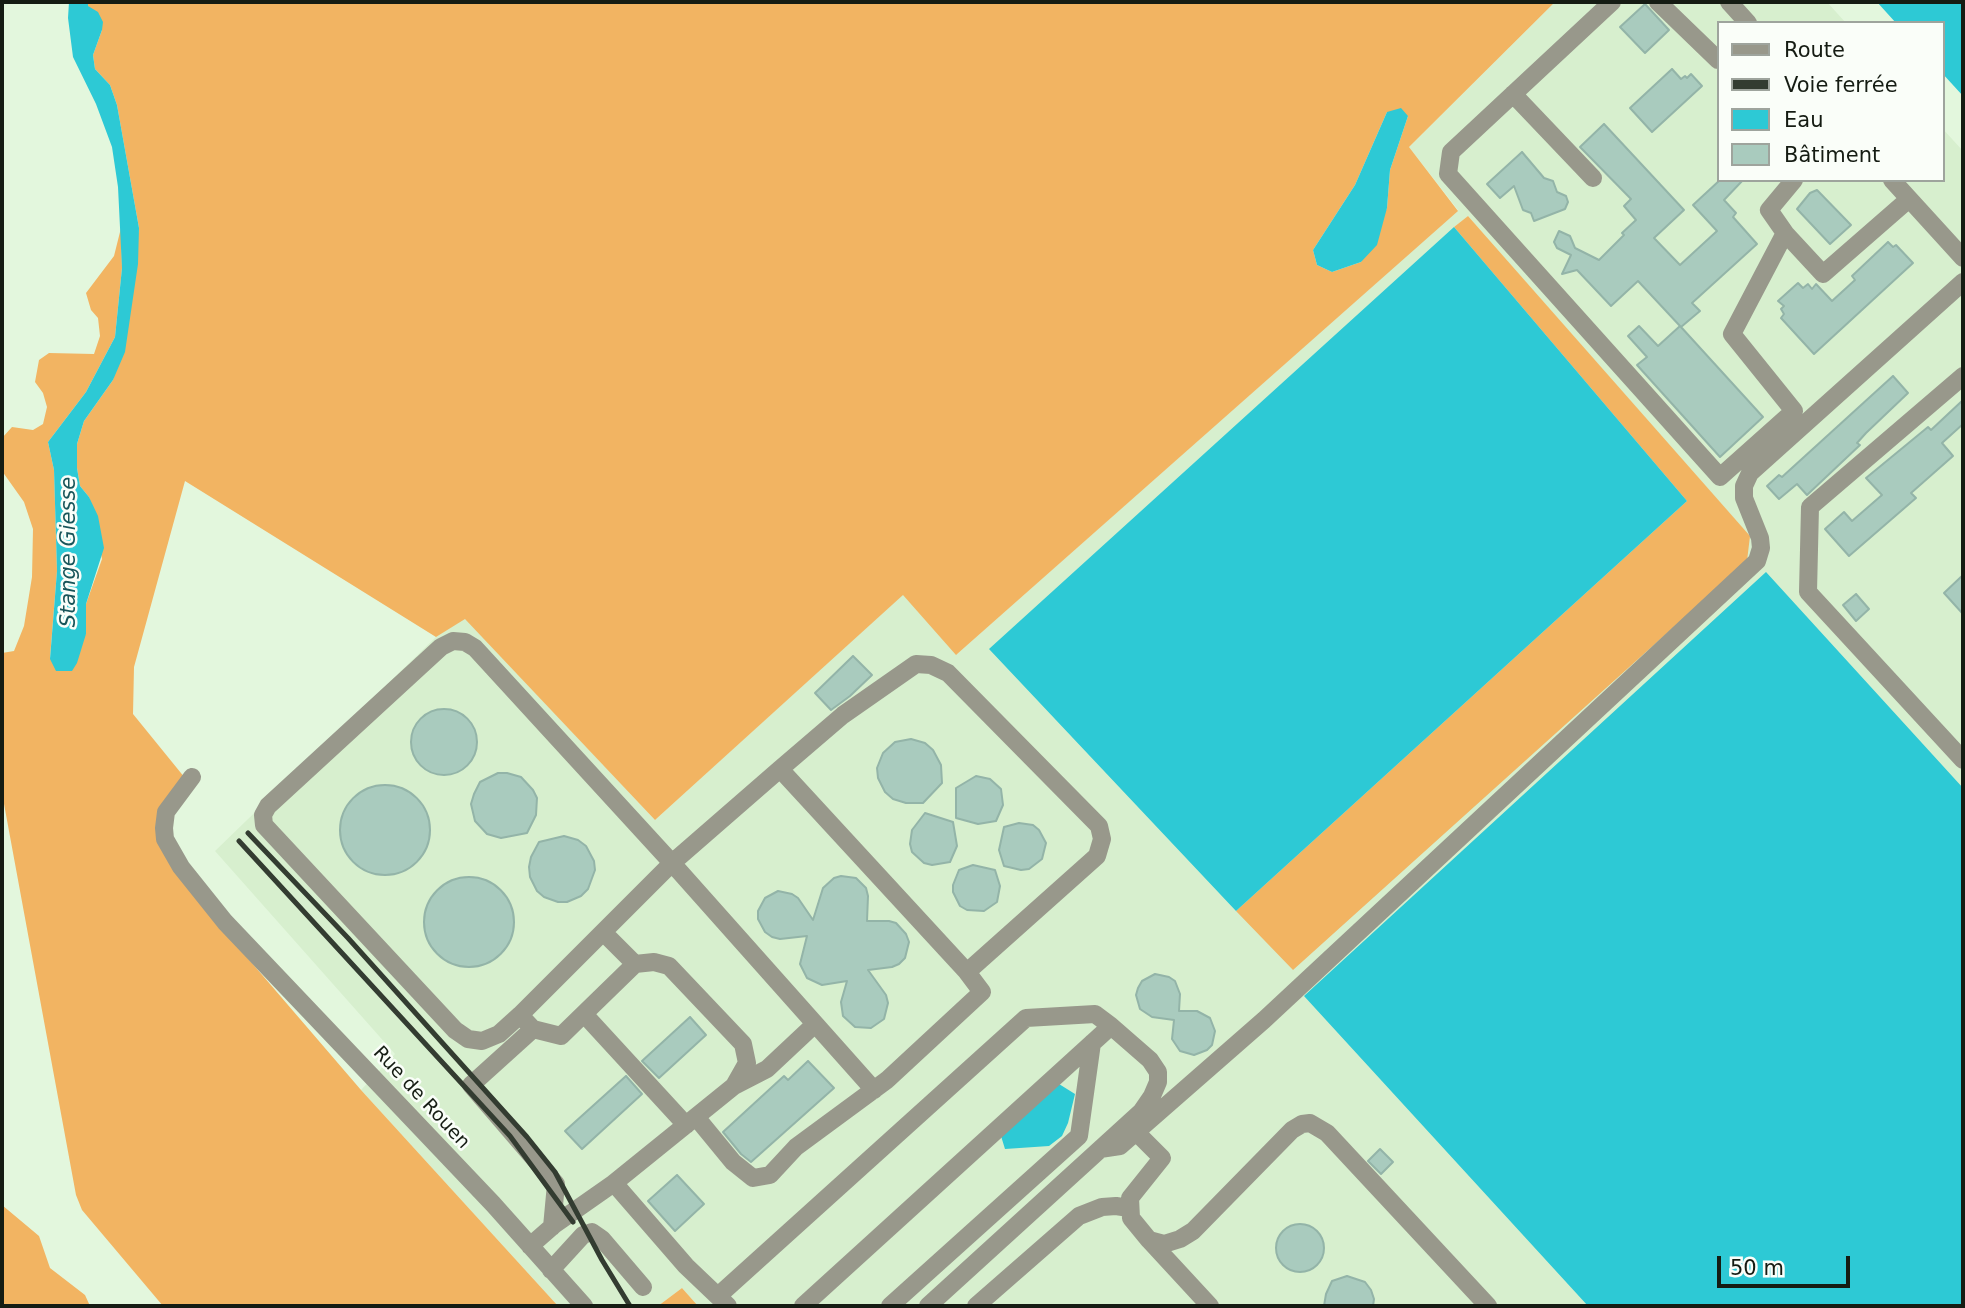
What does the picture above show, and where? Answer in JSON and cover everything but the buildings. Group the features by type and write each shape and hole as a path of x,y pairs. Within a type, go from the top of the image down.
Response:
{"street":[{"path":"1612,2 1451,152 1448,174 1720,477 1794,411 1732,334 1785,233"},
{"path":"1658,2 1716,58"},
{"path":"1729,2 1746,21"},
{"path":"1513,94 1593,178"},
{"path":"1792,182 1769,210 1785,233 1823,274 1909,199"},
{"path":"1894,182 1963,258"},
{"path":"1100,1149 1120,1146 1264,1020 1757,561 1761,548 1760,538 1744,498 1744,486 1750,472 1963,282"},
{"path":"1963,376 1810,506 1808,592 1963,760"},
{"path":"874,1090 672,863 475,648 465,642 453,641 441,647 268,806 263,816 264,825 273,836 362,927 454,1030 468,1039 482,1041 499,1034 520,1016 672,863 843,715 916,664 931,665 948,673 1099,826 1102,839 1097,856 967,972"},
{"path":"584,1014 733,1162 753,1178 770,1175 796,1147 887,1080 982,992 967,972 780,769"},
{"name":"Rue de Rouen","path":"192,777 166,813 165,839 181,867 225,922 584,1306"},
{"path":"603,932 635,964"},
{"path":"520,1016 533,1029 561,1036 635,964 654,961 669,966 743,1044 747,1063 734,1086"},
{"path":"614,1183 686,1266 723,1301 1026,1018 1095,1014 1150,1060 1158,1072 1158,1083 1152,1096 1141,1112 928,1306"},
{"path":"530,1246 614,1183 734,1086 767,1069 816,1024"},
{"path":"803,1306 1111,1026"},
{"path":"533,1029 471,1085 555,1184 552,1227"},
{"path":"890,1306 1079,1136 1092,1043"},
{"path":"1149,1240 1164,1244 1193,1231 1292,1130 1310,1123 1327,1133 1488,1306"},
{"path":"1136,1132 1162,1158 1130,1198 1131,1219 1210,1306"},
{"path":"976,1306 1079,1216 1102,1207 1129,1208"},
{"path":"551,1269 583,1235 592,1232 602,1239 643,1287"}],"shaded area":[{"path":"88,2 1555,2 1409,147 1458,211 956,655 903,595 655,820 465,619 436,637 185,481 134,667 133,714 185,778 157,819 233,941 361,1090 558,1306 163,1306 82,1210 76,1195 2,793 2,653 14,651 24,626 32,577 33,529 24,502 2,471 2,438 12,427 33,430 43,424 47,407 43,393 35,382 39,360 49,353 94,354 100,336 98,318 91,310 86,293 114,256 121,228 122,268 115,337 86,392 48,442 54,470 57,571 50,658 86,634 86,604 102,559 89,497 80,486 77,444 84,421 113,380 139,228 117,105 110,85 95,69 93,55 102,30","holes":["1387,112 1408,116 1390,170 1387,208 1361,262 1332,272 1317,265 1313,250 1355,185"]},
{"path":"1555,2 1827,2 1844,21 1716,21 1716,182 1944,182 1944,130 1963,151 1963,1306 698,1306 682,1288 658,1306 558,1306 361,1090 395,1054 215,851 436,637 465,618 655,820 903,594 957,654 1458,210 1409,147","holes":["1468,216 1750,536 1454,227"]},
{"path":"1468,216 1750,536 1747,561 1293,970 1236,911 1687,501 1454,227"},
{"path":"2,1205 39,1236 50,1268 85,1295 90,1306 2,1306"},
{"path":"682,1288 698,1306 658,1306"}],"water":[{"name":"Stange Giesse","path":"69,2 88,2 88,6 98,12 103,22 93,55 95,69 110,85 117,105 139,228 138,264 125,352 113,380 84,421 77,444 80,486 98,516 104,548 86,604 86,634 77,663 72,671 56,671 50,659 57,571 54,470 48,442 86,392 115,337 122,268 118,187 112,147 96,104 73,57 68,18"},
{"path":"1877,2 1963,2 1963,96 1944,75 1944,21 1894,21"},
{"path":"1401,108 1408,116 1390,170 1387,208 1377,245 1361,262 1332,272 1317,265 1313,250 1355,185 1387,112"},
{"path":"1454,227 1687,501 1236,911 989,649"},
{"path":"1766,572 1963,788 1963,1306 1588,1306 1304,996"},
{"path":"1059,1084 1075,1094 1062,1136 1049,1146 1005,1149 1001,1136"}],"railway":[{"path":"248,833 348,938 527,1137 555,1172 630,1306"},
{"path":"239,841 510,1136 573,1222"}]}
